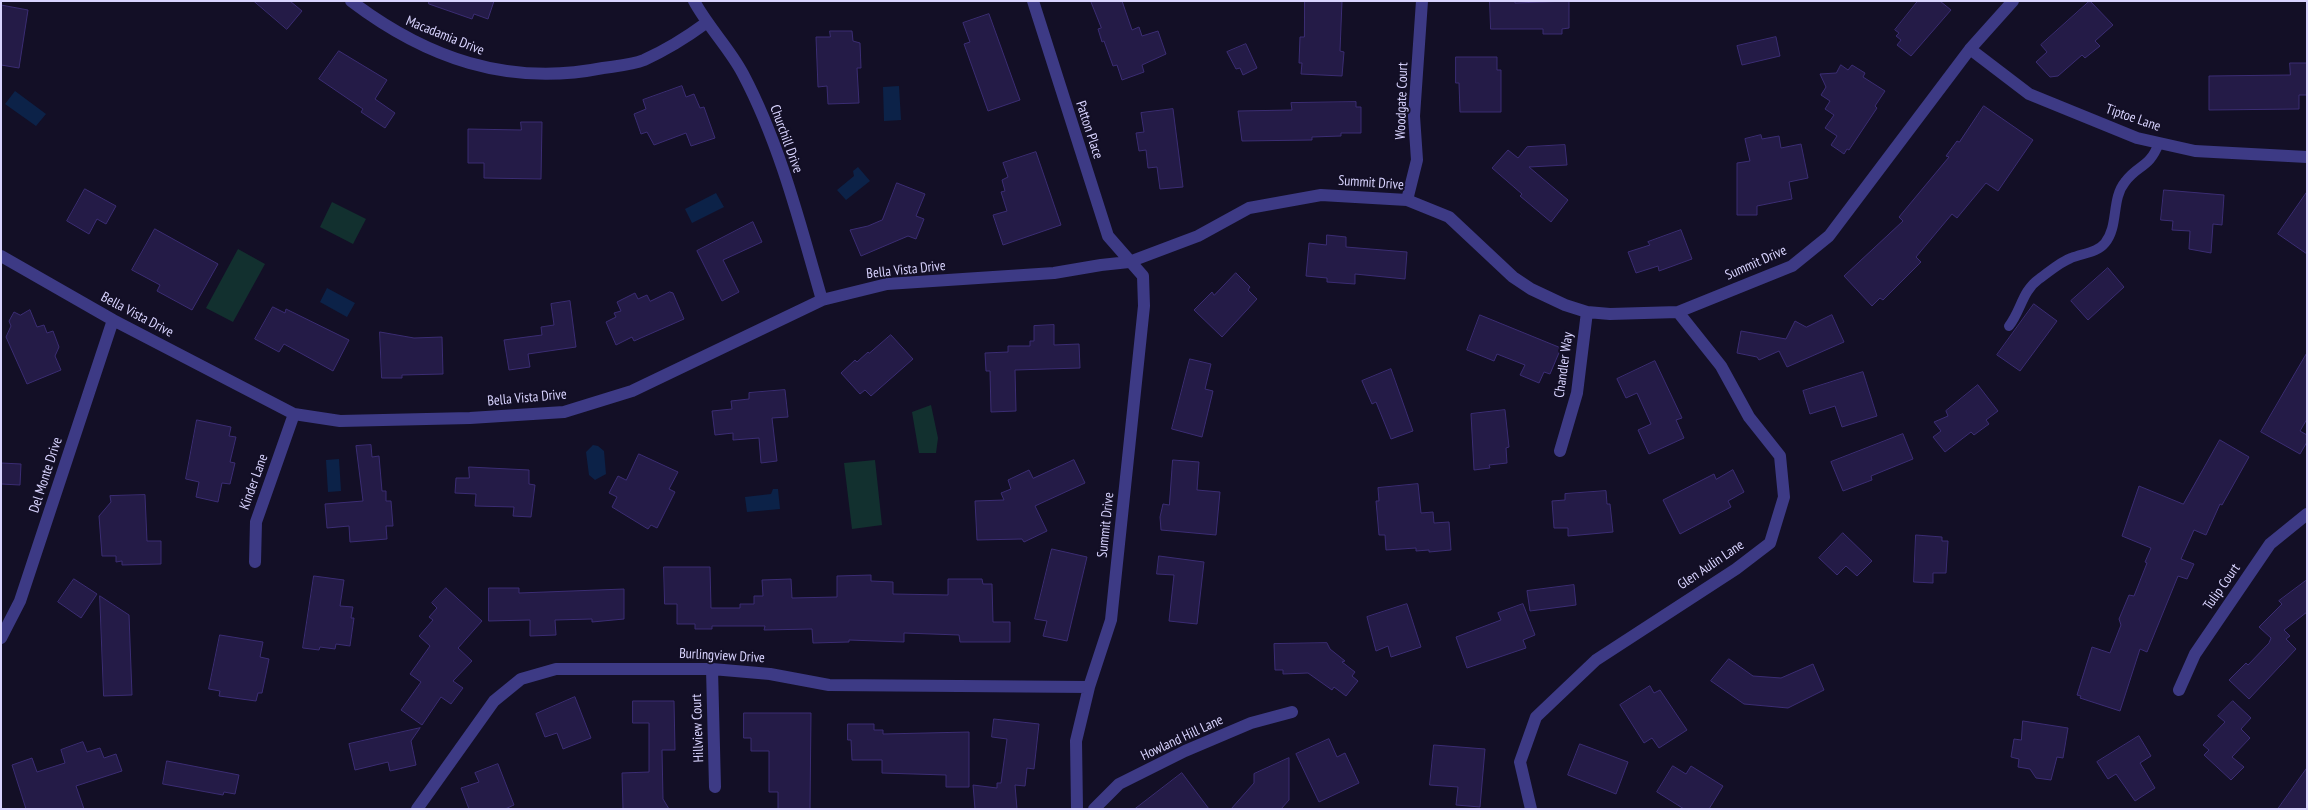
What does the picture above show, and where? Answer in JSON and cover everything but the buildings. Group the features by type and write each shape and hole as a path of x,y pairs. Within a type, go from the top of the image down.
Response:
{"street":[{"name":"Macadamia Drive","path":"351,1 401,36 465,63 513,74 572,74 642,60 690,35 706,23"},
{"name":"Churchill Drive","path":"694,1 706,23 742,72 771,132 822,300"},
{"name":"Patton Place","path":"1033,1 1100,216 1108,236 1129,262"},
{"name":"Woodgate Court","path":"1407,200 1417,160 1414,116 1422,1"},
{"name":"Summit Drive","path":"1077,809 1076,740 1089,687 1111,620 1144,306 1143,276 1129,262 1198,236 1249,208 1322,195 1407,200 1450,217 1513,276 1531,289 1565,305 1587,312 1635,315 1678,312 1792,266 1830,236 1970,49 2013,1"},
{"name":"Tiptoe Lane","path":"1970,49 2029,94 2137,138 2195,151 2307,157"},
{"name":"Bella Vista Drive","path":"1,256 113,320 294,414 340,421 470,418 564,412 632,391 822,300 887,284 1054,273 1129,262"},
{"name":"Chandler Way","path":"1560,451 1577,394 1587,312"},
{"name":"Glen Aulin Lane","path":"1531,809 1520,762 1536,717 1596,660 1736,569 1770,543 1784,498 1780,456 1749,417 1721,366 1678,312"},
{"name":"Del Monte Drive","path":"1,638 20,601 113,320"},
{"name":"Kinder Lane","path":"255,562 256,522 294,414"},
{"name":"Tulip Court","path":"2178,690 2195,654 2270,544 2307,514"},
{"name":"Burlingview Drive","path":"417,809 494,701 522,679 556,669 712,669 770,674 829,685 1089,687"},
{"name":"Hillview Court","path":"712,669 715,787"},
{"name":"Howland Hill Lane","path":"1094,809 1119,784 1185,751 1251,722 1292,712"}],"lane":[{"path":"2009,326 2015,319 2023,298 2037,280 2070,258 2090,253 2103,246 2111,236 2118,195 2124,183 2149,162 2159,143"}],"green space":[{"path":"332,202 366,219 353,244 320,227"},
{"path":"238,249 265,264 233,322 206,308"},
{"path":"931,405 938,438 936,453 919,453 912,412"},
{"path":"875,460 882,525 852,529 844,463"}],"water":[{"path":"899,86 901,120 884,121 883,87"},
{"path":"15,91 46,114 36,126 5,104"},
{"path":"858,167 870,181 846,200 837,190 854,176 853,171"},
{"path":"716,193 724,207 692,223 685,209"},
{"path":"327,288 355,303 347,317 320,302"},
{"path":"593,445 598,446 604,451 606,474 595,480 589,475 586,452"},
{"path":"339,459 341,491 328,492 326,460"},
{"path":"773,489 778,489 780,509 747,512 745,497 771,494"}]}
